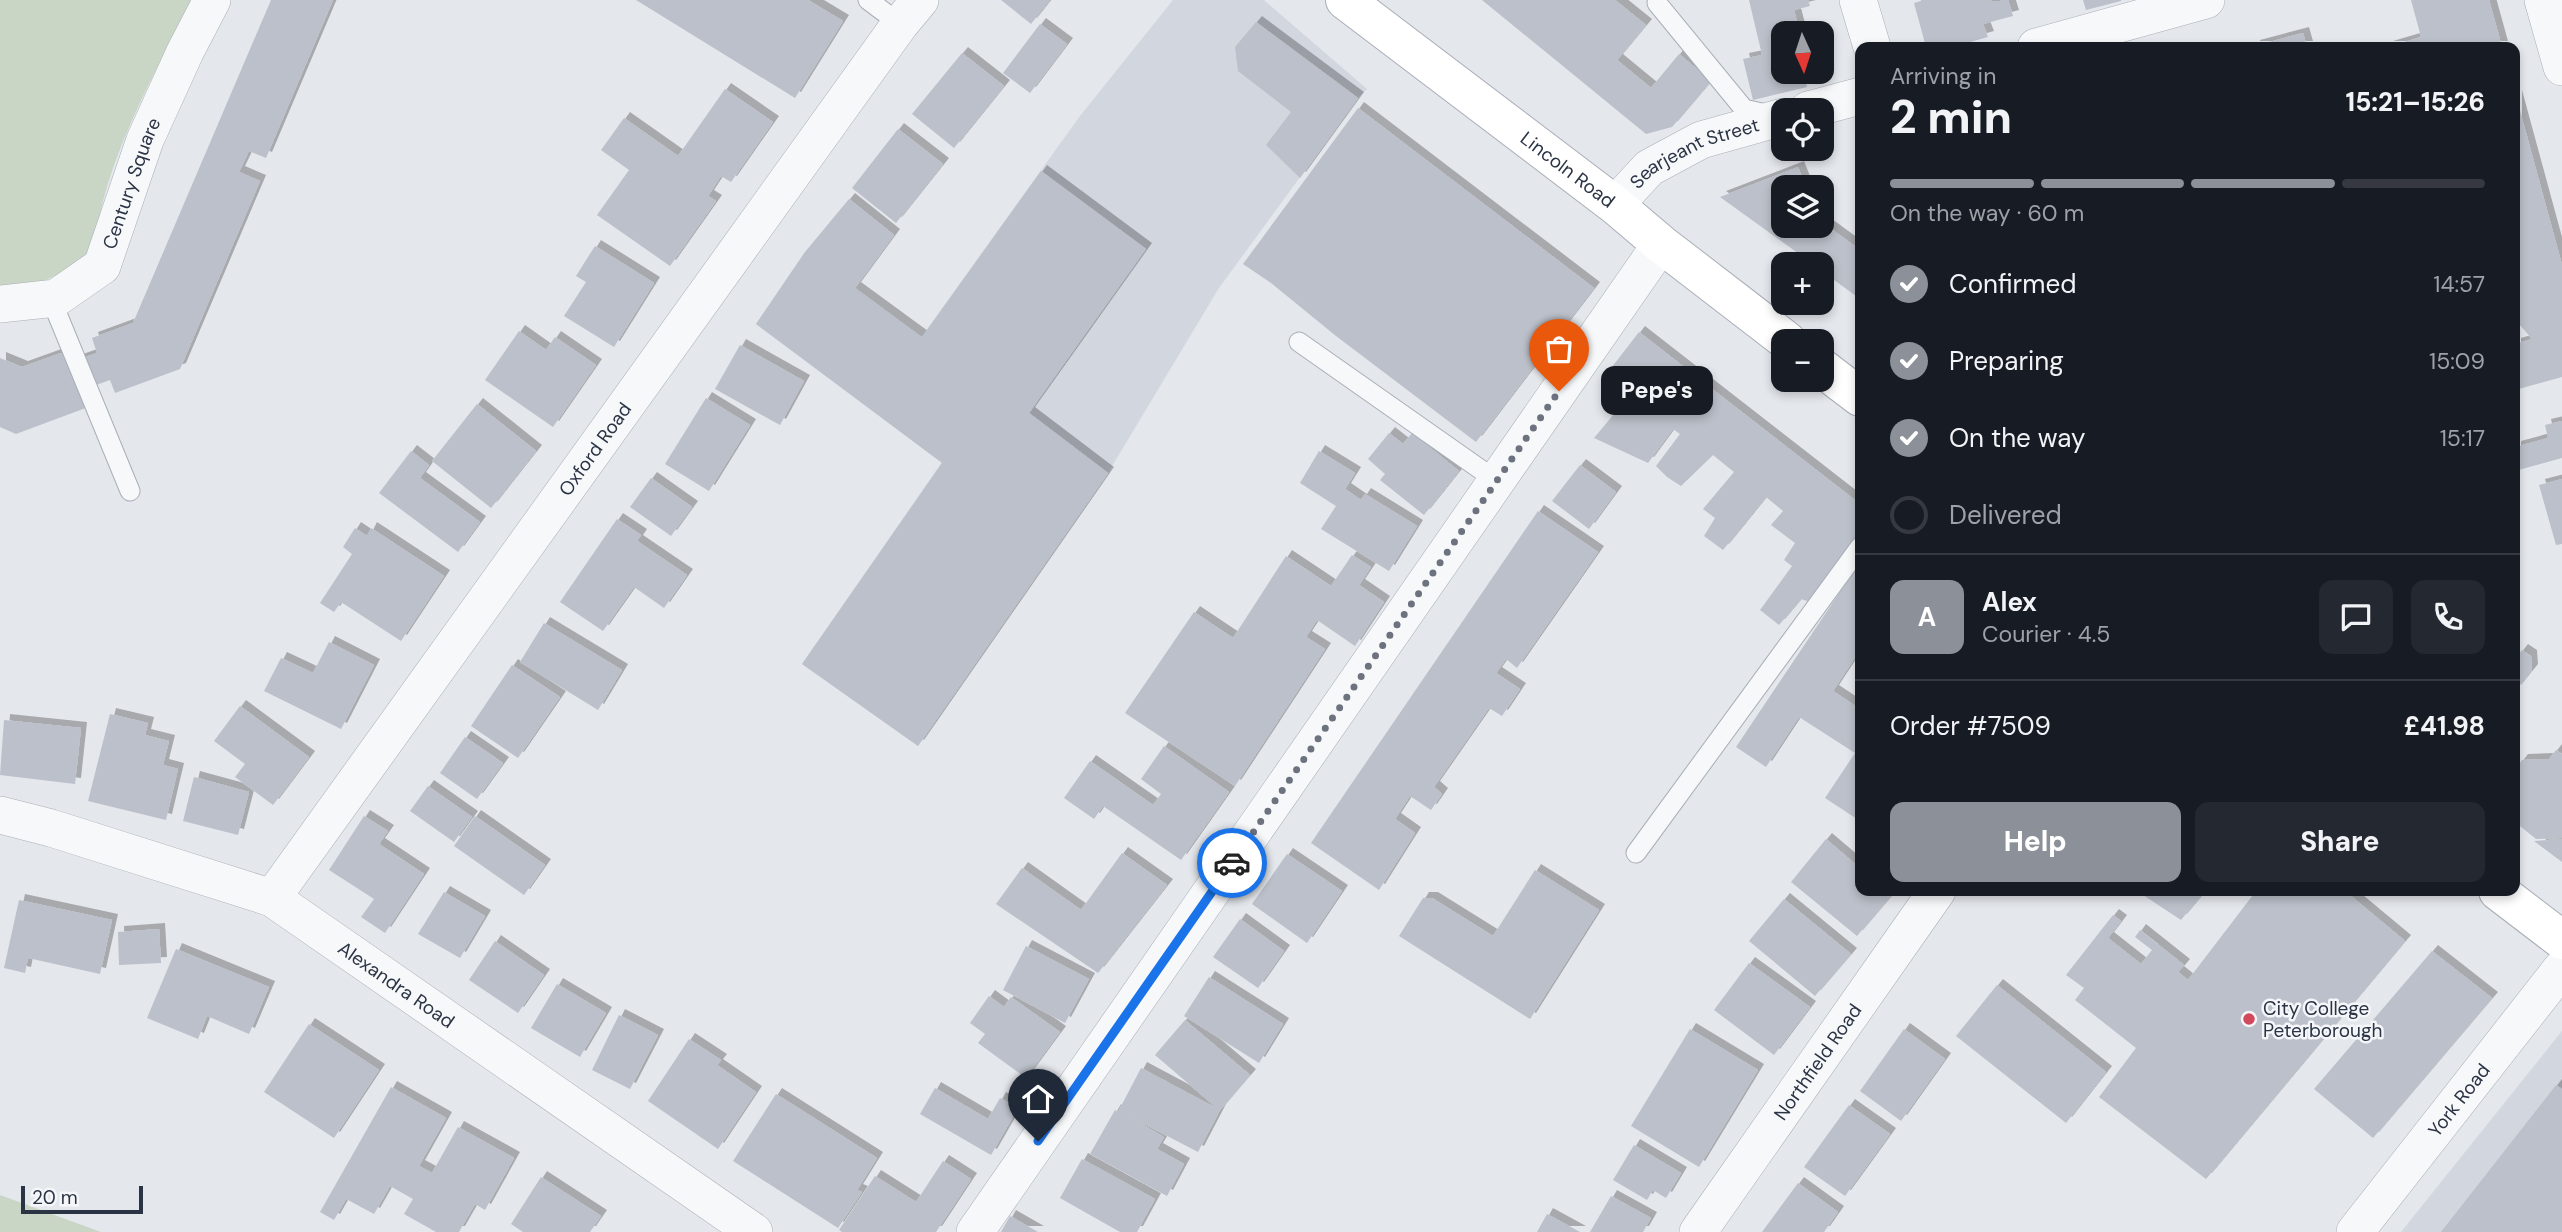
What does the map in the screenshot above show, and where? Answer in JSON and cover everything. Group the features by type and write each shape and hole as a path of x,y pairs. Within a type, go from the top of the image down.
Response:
{"street":[{"name":"Century Square","path":"0,304 56,299 102,266 145,140 212,0"},
{"name":"Lincoln Road","path":"1345,0 1615,205 1771,329"},
{"path":"1858,0 1871,42"},
{"path":"2054,42 2206,0"},
{"path":"2543,0 2562,67"},
{"name":"Oxford Road","path":"272,898 910,12"},
{"name":"Searjeant Street","path":"1834,103 1855,97"},
{"name":"Searjeant Street","path":"1615,205 1649,168 1701,140 1771,121"},
{"path":"975,1232 1661,244"},
{"path":"1834,377 1855,393"},
{"name":"Alexandra Road","path":"0,815 51,828 272,898 754,1232"},
{"name":"Northfield Road","path":"1698,1232 1933,896"},
{"path":"2505,896 2562,940"},
{"name":"York Road","path":"2355,1232 2562,968"}],"lane":[{"path":"868,0 910,12"},
{"path":"1657,3 1744,109 1771,112"},
{"path":"51,299 130,491"},
{"path":"1299,342 1497,481"},
{"path":"1636,853 1855,554"}],"shaded area":[{"path":"1173,0 1264,0 1367,89 1219,288 1108,473 918,746 802,664 942,462 756,324 805,252 922,336 1080,116"},
{"path":"2562,1031 2562,1232 2401,1232"}],"green space":[{"path":"0,0 192,0 146,90 119,152 99,217 94,250 62,273 31,286 0,287"},
{"path":"0,1195 101,1232 0,1232"}],"building":[{"path":"271,0 333,0 266,158 249,151 239,172 260,181 180,369 115,393 110,380 85,389 91,406 16,434 0,427 0,358 22,367 61,353 77,360 97,353 92,338 133,323"},
{"path":"636,0 808,0 843,21 795,98"},
{"path":"1001,0 1050,0 1031,24"},
{"path":"1482,0 1615,0 1646,25 1617,60 1651,88 1679,54 1711,81 1672,127 1646,134"},
{"path":"1749,0 1808,0 1810,6 1794,10 1797,21 1771,21 1771,84 1806,84 1807,87 1753,100 1743,59 1762,55"},
{"path":"1924,0 2008,0 2013,16 1983,24 1988,37 1970,42 1925,42 1914,3"},
{"path":"2083,0 2121,0 2121,1 2086,10"},
{"path":"2411,0 2489,0 2501,42 2404,42 2421,37"},
{"path":"1256,22 1358,98 1300,178 1266,145 1291,112 1238,71 1235,47"},
{"path":"1040,24 1067,44 1030,93 1003,73"},
{"path":"2303,33 2306,42 2269,42"},
{"path":"962,53 1004,86 954,148 912,114"},
{"path":"725,89 773,122 731,182 721,176 708,196 716,201 670,266 597,215 629,170 601,150 624,118 678,156"},
{"path":"1358,108 1594,288 1476,442 1243,264"},
{"path":"2520,111 2562,265 2562,377 2520,389 2520,343 2532,339 2520,325"},
{"path":"898,129 943,164 896,223 852,188"},
{"path":"1798,167 1801,175 1777,175"},
{"path":"1041,171 1146,249 1029,413 1108,473 918,746 802,664 942,463 756,324 805,252 849,199 894,235 855,288 922,337"},
{"path":"1771,177 1771,234 1720,197"},
{"path":"1834,231 1855,246 1855,295 1834,280 1834,252 1796,252 1777,238 1834,238"},
{"path":"595,246 654,283 614,347 564,316 586,282 576,276"},
{"path":"519,331 546,350 555,337 596,365 553,427 485,380"},
{"path":"1639,332 1855,500 1855,544 1810,602 1801,599 1779,625 1760,610 1792,566 1784,560 1795,543 1771,525 1783,511 1766,497 1723,550 1704,536 1715,518 1703,509 1734,472 1713,455 1681,486 1656,466 1680,434 1673,429 1648,463 1594,438 1629,396 1605,376"},
{"path":"740,345 804,381 780,425 715,389"},
{"path":"706,398 750,425 709,491 665,464"},
{"path":"477,404 536,451 491,508 432,461"},
{"path":"2562,421 2562,458 2520,470 2520,446 2548,438 2545,425"},
{"path":"1389,433 1403,444 1412,433 1459,471 1424,515 1380,480 1385,474 1368,459"},
{"path":"411,451 429,465 420,478 480,522 458,552 379,493"},
{"path":"1319,451 1355,473 1345,489 1361,500 1365,494 1417,526 1389,571 1321,529 1336,506 1300,483"},
{"path":"1580,465 1616,492 1589,529 1552,501"},
{"path":"651,478 692,507 671,536 630,507"},
{"path":"2562,479 2562,544 2556,545 2539,485"},
{"path":"1538,511 1598,552 1517,668 1506,659 1496,673 1520,689 1502,716 1489,708 1434,787 1442,794 1431,810 1410,796 1395,819 1415,833 1379,890 1311,843"},
{"path":"617,519 641,535 637,541 687,575 664,608 634,587 603,631 560,602"},
{"path":"355,528 367,536 371,528 444,576 401,641 341,602 334,612 320,603 352,554 343,547"},
{"path":"1352,555 1371,567 1359,585 1384,602 1355,646 1317,620 1306,637 1325,649 1235,786 1125,713 1194,612 1233,638 1286,556 1331,586"},
{"path":"1855,569 1855,658 1833,691 1855,706 1855,753 1799,717 1766,767 1736,747"},
{"path":"544,623 622,670 598,710 520,662"},
{"path":"329,642 374,665 341,729 264,691 281,658 313,673"},
{"path":"2522,650 2531,656 2532,670 2520,685"},
{"path":"512,665 560,697 518,758 471,726"},
{"path":"240,706 309,757 273,805 235,777 245,764 214,741"},
{"path":"110,714 148,723 145,735 169,741 163,765 178,769 166,820 88,801"},
{"path":"4,720 81,728 75,784 0,775"},
{"path":"465,737 503,763 477,799 440,773"},
{"path":"1164,746 1229,792 1181,860 1103,806 1094,819 1064,798 1090,761 1153,805 1161,794 1141,779"},
{"path":"2556,750 2562,754 2562,838 2536,839 2520,826 2520,763 2522,760 2549,759"},
{"path":"1855,753 1855,818 1825,798"},
{"path":"194,777 249,792 238,835 183,821"},
{"path":"428,786 472,817 454,842 410,811"},
{"path":"364,816 388,831 379,844 424,874 385,933 361,917 374,899 329,870"},
{"path":"475,816 545,865 524,895 454,846"},
{"path":"1826,839 1855,864 1855,896 1891,896 1857,936 1791,882"},
{"path":"2562,839 2562,862 2534,841"},
{"path":"1122,853 1167,885 1098,973 996,904 1022,868 1081,910"},
{"path":"1287,854 1342,891 1307,943 1252,904"},
{"path":"1535,870 1599,910 1530,1019 1399,936 1423,898 1432,898 1493,936"},
{"path":"444,892 485,916 460,958 418,934"},
{"path":"2145,896 2201,896 2181,920"},
{"name":"City College Peterborough","path":"2252,896 2351,896 2405,941 2206,1179 2099,1097 2136,1048 2075,1000 2084,988 2066,975 2113,915 2121,921 2108,938 2141,964 2152,950 2135,937 2140,930 2184,965 2178,972 2188,980"},
{"path":"1784,899 1851,954 1815,996 1749,941"},
{"path":"19,900 112,920 100,974 28,958 25,973 4,968"},
{"path":"1240,919 1284,951 1258,988 1213,957"},
{"path":"159,929 161,963 119,965 118,932"},
{"path":"495,941 544,975 518,1013 469,980"},
{"path":"1026,946 1089,979 1065,1023 1003,990"},
{"path":"176,949 269,987 249,1034 207,1016 198,1039 147,1018"},
{"path":"2432,951 2492,998 2373,1138 2314,1089"},
{"path":"1749,963 1810,1007 1774,1055 1714,1010"},
{"path":"1209,977 1283,1024 1259,1063 1184,1016"},
{"path":"557,984 606,1013 580,1057 531,1028"},
{"path":"1997,985 2106,1072 2066,1123 1956,1036"},
{"path":"989,996 1004,1007 1011,997 1060,1032 1026,1078 978,1043 985,1034 970,1023"},
{"path":"619,1015 658,1035 630,1089 592,1070"},
{"path":"1185,1020 1250,1075 1220,1110 1198,1152 1123,1113 1164,1137 1157,1149 1184,1164 1167,1196 1090,1154 1115,1110 1118,1112 1141,1068 1218,1109 1155,1055"},
{"path":"309,1024 379,1070 334,1138 264,1092"},
{"path":"1690,1029 1758,1070 1699,1167 1631,1126"},
{"path":"1904,1029 1945,1059 1901,1121 1860,1091"},
{"path":"689,1039 721,1060 717,1065 756,1092 718,1149 648,1101"},
{"path":"2556,1085 2562,1089 2562,1232 2441,1232"},
{"path":"391,1087 446,1118 419,1166 432,1173 458,1127 514,1158 485,1210 475,1204 459,1232 436,1232 404,1214 413,1199 390,1186 374,1214 346,1199 334,1220 320,1212"},
{"path":"935,1088 988,1119 1000,1098 1018,1108 991,1155 920,1114"},
{"path":"776,1094 877,1158 857,1190 862,1192 838,1228 733,1161"},
{"path":"1849,1105 1890,1134 1845,1196 1804,1167"},
{"path":"1634,1145 1681,1173 1666,1198 1653,1190 1647,1200 1613,1180"},
{"path":"1082,1159 1155,1199 1137,1232 1120,1232 1060,1198"},
{"path":"943,1161 971,1179 936,1232 839,1230 875,1176 916,1202"},
{"path":"541,1177 601,1216 590,1232 523,1232 511,1224"},
{"path":"1798,1183 1838,1212 1824,1232 1762,1232"},
{"path":"1611,1196 1651,1218 1643,1232 1590,1232"},
{"path":"1547,1214 1580,1232 1537,1232"},
{"path":"1010,1216 1038,1232 1001,1232"}],"way so far":[{"path":"1232,863 1559,391"}],"place":[{"name":"Pepe's","path":"1559,391"},
{"name":"City College Peterborough","path":"2249,1019"}],"route":[{"path":"1038,1141 1232,863"}]}
